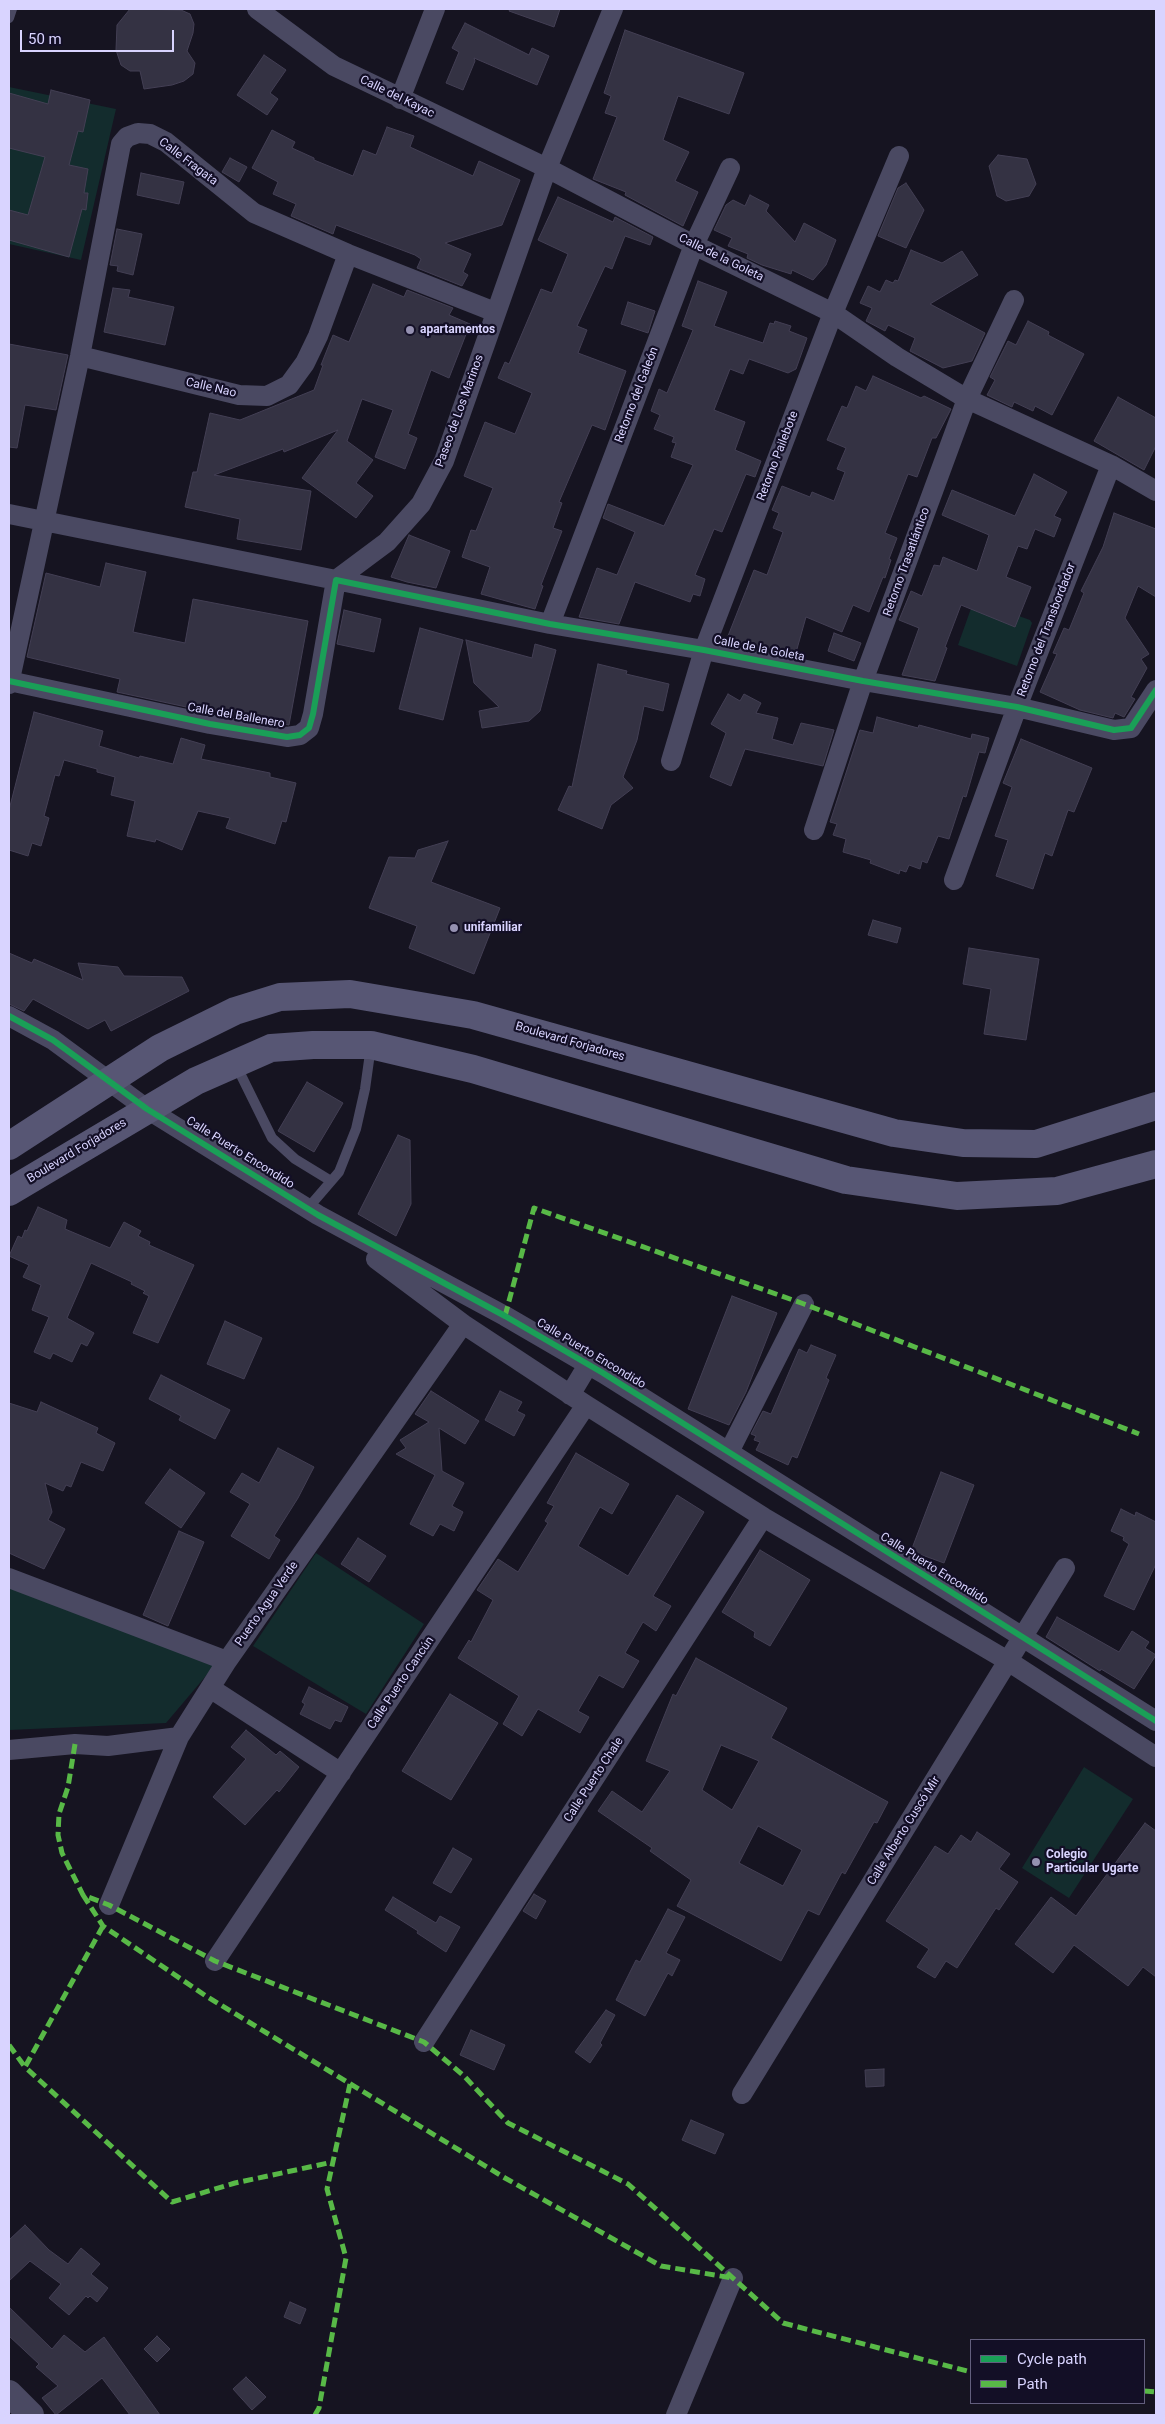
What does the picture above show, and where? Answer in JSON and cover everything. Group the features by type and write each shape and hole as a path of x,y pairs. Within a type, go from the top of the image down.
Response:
{"main road":[{"name":"Boulevard Forjadores","path":"9,1146 160,1048 236,1012 280,997 350,994 474,1015 894,1133 964,1143 1036,1144 1156,1106"},
{"name":"Boulevard Forjadores","path":"9,1192 196,1081 271,1048 313,1045 371,1045 473,1070 846,1180 957,1196 1057,1191 1156,1164"}],"street":[{"name":"Calle del Kayac","path":"257,9 334,66 547,168"},
{"path":"400,99 435,9"},
{"name":"Paseo de Los Marinos","path":"336,580 387,542 421,504 444,461 547,168 612,9"},
{"name":"Calle Fragata","path":"9,682 80,356 121,144 127,137 138,133 150,134 166,142 254,213 348,254 495,312"},
{"name":"Retorno Pailebote","path":"672,761 704,650 833,313 899,156"},
{"name":"Calle de la Goleta","path":"547,168 694,245 833,313 897,357 967,399 1111,465 1156,491"},
{"name":"Retorno del Galeón","path":"550,624 694,245 730,168"},
{"name":"Calle Nao","path":"80,356 239,395 267,396 289,385 305,363 318,336 348,254"},
{"name":"Retorno Trasatlántico","path":"814,830 863,681 967,399 1014,300"},
{"name":"Retorno del Transbordador","path":"954,880 1016,708 1111,465"},
{"path":"9,514 336,580"},
{"name":"Calle de la Goleta","path":"336,580 550,624 704,650 1016,708 1114,730 1131,728 1156,690"},
{"name":"Calle del Ballenero","path":"9,682 210,724 287,737 300,735 309,728 313,714 336,580"},
{"name":"Calle Puerto Encondido","path":"9,1016 53,1040 146,1109 313,1212 505,1316 588,1365 1156,1721"},
{"name":"Calle Puerto Encondido","path":"313,1212 463,1324 578,1400 763,1518 1008,1661 1156,1757"},
{"path":"729,1452 804,1304"},
{"name":"Puerto Agua Verde","path":"109,1905 179,1737 227,1661 463,1324"},
{"name":"Calle Puerto Cancún","path":"215,1961 341,1773 578,1400 588,1365"},
{"name":"Calle Puerto Chale","path":"424,2042 763,1518"},
{"name":"Calle Alberto Cuscó Mir","path":"742,2094 1065,1568"},
{"path":"9,1578 227,1661"},
{"path":"210,1688 341,1773"},
{"path":"9,1750 75,1744 108,1746 179,1737"},
{"path":"676,2415 733,2278"},
{"path":"9,2393 32,2415"}],"lane":[{"path":"9,18 12,9"},
{"path":"313,1212 331,1181 339,1172 356,1128 365,1089 371,1045"},
{"path":"235,1064 272,1138 295,1159 331,1181"}],"green space":[{"path":"9,87 116,109 81,260 9,244"},
{"path":"974,600 1030,620 1032,623 1017,666 958,645"},
{"path":"316,1553 424,1624 366,1714 253,1646"},
{"path":"9,1586 216,1664 166,1723 9,1730"},
{"path":"1084,1767 1133,1799 1069,1898 1022,1868"}],"building":[{"path":"130,9 181,10 190,14 194,24 187,51 195,63 193,74 184,81 172,85 144,89 140,71 130,71 121,65 116,50 117,25"},
{"path":"510,9 560,9 554,27 509,11"},
{"path":"465,23 529,55 532,48 549,56 537,85 474,58 475,61 463,90 446,83 459,52 452,48"},
{"path":"625,30 744,73 729,114 678,96 663,140 689,152 675,181 698,192 683,226 625,195 626,192 593,179 617,117 605,113 611,96 604,93"},
{"path":"264,55 286,70 270,93 278,99 267,115 237,95"},
{"path":"51,90 90,100 83,132 78,131 69,165 88,169 84,193 88,193 86,210 82,209 69,257 9,240 9,210 28,215 45,157 9,148 9,93 48,104"},
{"path":"387,127 414,136 410,147 473,176 479,161 520,180 502,225 445,243 471,254 463,272 468,275 462,286 417,268 421,259 415,255 336,225 333,234 291,216 296,204 273,194 278,182 252,168 272,130 295,142 292,148 314,158 314,160 353,176 363,150 376,155"},
{"path":"998,155 1027,159 1036,184 1029,196 1006,201 997,196 989,166"},
{"path":"230,158 247,167 239,182 222,172"},
{"path":"141,173 184,182 179,204 137,195"},
{"path":"906,183 924,210 906,248 878,236 898,188"},
{"path":"750,195 769,205 766,211 795,242 804,223 836,240 826,265 813,280 792,270 791,274 747,258 748,254 728,246 732,238 714,230 726,205 733,200 745,206"},
{"path":"558,197 613,222 615,217 653,237 650,245 625,236 612,269 605,266 577,326 587,330 578,353 626,371 605,430 592,425 559,502 562,503 553,528 562,531 541,585 543,586 535,609 481,594 490,567 462,557 471,530 476,531 493,488 464,476 485,422 515,434 532,393 498,378 505,362 509,364 541,289 552,293 568,254 538,240"},
{"path":"117,229 142,234 133,275 117,271 118,266 110,265"},
{"path":"911,250 942,263 962,251 978,275 930,304 985,333 972,361 943,368 910,351 915,338 888,325 885,331 866,321 872,308 860,303 868,286 880,292 886,280 893,283 895,280 898,281"},
{"path":"698,281 727,292 714,326 763,343 770,323 774,324 775,321 791,326 789,331 807,338 796,369 788,373 749,359 743,374 730,369 714,410 745,422 735,450 761,461 755,477 746,474 722,532 714,529 695,575 705,579 700,596 693,594 690,602 635,582 619,624 579,617 597,568 617,575 635,532 603,518 608,504 664,526 693,465 671,457 676,443 672,442 674,437 654,429 660,415 651,411 659,389 667,393 693,330 682,326"},
{"path":"373,284 404,297 407,290 453,308 449,315 470,324 449,378 431,370 408,434 417,438 405,469 375,457 393,410 362,399 347,441 373,460 356,483 373,496 356,518 302,478 338,430 284,452 283,449 214,475 311,491 301,550 237,539 240,519 185,507 193,472 197,472 210,413 240,420 314,390 323,365 321,365 333,335 349,342"},
{"path":"113,288 130,290 128,297 174,307 165,345 104,332"},
{"path":"628,302 655,311 648,333 621,324"},
{"path":"1028,321 1049,332 1048,335 1084,354 1052,415 1035,406 1033,411 1014,402 1012,407 987,395 995,380 990,377 1008,341 1016,345"},
{"path":"9,344 68,355 56,410 25,405 17,448 9,447"},
{"path":"873,376 921,398 924,396 951,409 936,438 932,438 917,477 908,474 885,533 897,538 889,559 891,560 869,612 853,605 842,632 806,617 795,656 754,648 728,636 754,570 767,575 783,532 773,528 779,513 772,510 782,486 810,497 812,492 834,501 845,472 837,469 846,448 827,440 842,406 847,408 856,386 866,391"},
{"path":"1118,397 1156,418 1156,446 1144,470 1094,441"},
{"path":"1034,474 1067,492 1054,516 1061,519 1054,537 1035,529 1027,549 1018,546 1006,577 1031,587 1015,627 961,605 945,647 947,648 935,681 902,675 919,628 899,620 911,591 922,596 934,565 940,566 943,557 977,571 989,535 942,515 952,490 1015,516"},
{"path":"1114,513 1156,529 1156,597 1138,586 1125,618 1149,654 1141,659 1147,668 1131,697 1135,699 1124,717 1115,713 1113,718 1080,710 1040,692 1057,654 1053,653 1064,628 1069,630 1084,593 1081,591 1103,547"},
{"path":"409,535 450,551 436,588 391,577"},
{"path":"106,563 146,572 133,632 185,643 193,599 308,621 289,725 214,713 117,692 120,679 27,657 46,573 100,587"},
{"path":"344,610 381,619 374,652 337,644"},
{"path":"420,628 463,640 443,720 399,709"},
{"path":"834,633 861,643 854,661 828,651"},
{"path":"466,640 532,658 535,644 556,650 540,711 529,721 482,728 479,711 499,707 474,683"},
{"path":"598,664 627,671 626,674 669,684 663,711 644,706 637,740 623,777 633,788 611,805 602,829 558,810 569,786 572,787"},
{"path":"728,694 740,701 744,694 761,703 756,713 778,718 772,739 793,745 801,723 834,730 823,766 745,749 731,786 710,777 726,733 711,724"},
{"path":"34,712 103,731 99,746 139,758 140,756 173,764 181,738 205,745 201,759 270,773 270,777 296,783 286,822 282,821 275,844 226,828 230,818 198,811 182,850 156,839 155,842 127,836 135,801 111,795 115,777 97,772 97,769 64,760 59,776 55,775 44,816 49,818 41,846 32,843 28,856 9,850 9,810"},
{"path":"877,717 918,728 919,725 971,739 972,734 989,738 985,753 979,752 966,797 963,796 949,839 938,836 927,863 922,861 920,869 909,865 906,872 900,870 899,874 870,863 871,860 843,852 846,839 833,835 837,824 830,822 860,730 873,733"},
{"path":"1021,739 1092,768 1074,812 1068,810 1052,856 1045,853 1033,889 996,876 1008,840 995,836 1012,787 1003,783"},
{"path":"448,841 431,882 500,908 474,974 409,948 417,926 369,908 389,857 415,858 418,850"},
{"path":"873,920 901,928 897,943 868,935"},
{"path":"969,948 1039,959 1026,1040 984,1034 991,989 963,984"},
{"path":"9,953 32,963 34,959 83,980 78,963 118,967 124,976 182,977 189,991 111,1031 105,1020 88,1029 33,999 24,1011 9,1004"},
{"path":"307,1082 343,1103 314,1152 278,1131"},
{"path":"398,1135 410,1140 411,1204 396,1236 358,1214"},
{"path":"38,1207 67,1220 65,1229 110,1248 124,1222 141,1231 138,1236 150,1242 149,1245 194,1265 158,1343 133,1333 149,1296 143,1293 145,1291 131,1284 132,1282 91,1263 67,1318 94,1333 87,1346 81,1343 72,1362 53,1353 50,1359 34,1352 49,1317 32,1310 41,1285 23,1277 29,1265 9,1256 18,1236 22,1238 25,1230 27,1231"},
{"path":"732,1296 777,1313 746,1392 729,1425 688,1409"},
{"path":"225,1321 262,1338 244,1379 207,1364"},
{"path":"811,1345 836,1355 826,1378 829,1380 797,1458 792,1456 788,1465 756,1450 760,1442 754,1440 756,1436 751,1434 763,1411 771,1414 799,1349 807,1353"},
{"path":"161,1375 230,1410 215,1439 179,1420 181,1416 149,1399"},
{"path":"431,1391 479,1421 465,1444 439,1428 442,1471 464,1483 452,1506 463,1512 454,1531 440,1524 433,1536 410,1524 435,1475 396,1454 406,1448 400,1440 429,1422 415,1414"},
{"path":"500,1391 522,1402 517,1411 525,1415 514,1436 485,1420"},
{"path":"41,1402 98,1428 96,1433 115,1443 103,1471 81,1462 71,1487 66,1485 63,1491 45,1483 52,1512 48,1520 65,1529 44,1569 9,1553 9,1403 37,1412"},
{"path":"278,1448 314,1467 298,1498 274,1536 280,1540 269,1559 231,1536 250,1504 230,1492 242,1473 259,1483"},
{"path":"576,1453 629,1484 612,1514 600,1507 578,1546 628,1576 677,1495 704,1512 653,1596 671,1606 656,1631 643,1622 625,1653 639,1661 623,1688 599,1675 578,1711 589,1717 580,1733 538,1709 522,1736 503,1724 519,1696 458,1658 469,1640 471,1642 493,1600 477,1590 498,1559 518,1572 548,1523 545,1521 554,1506 547,1503"},
{"path":"170,1469 205,1493 181,1528 145,1503"},
{"path":"941,1472 974,1485 944,1563 911,1551"},
{"path":"1121,1509 1135,1516 1136,1512 1156,1522 1156,1564 1134,1610 1104,1596 1129,1544 1123,1540 1124,1537 1111,1531"},
{"path":"179,1531 204,1542 168,1626 143,1615"},
{"path":"358,1538 386,1556 369,1582 341,1564"},
{"path":"760,1550 810,1580 770,1646 754,1637 755,1632 722,1612"},
{"path":"1057,1617 1119,1652 1132,1631 1149,1642 1145,1648 1156,1655 1134,1689 1101,1669 1100,1671 1046,1637"},
{"path":"696,1658 787,1708 771,1738 888,1802 877,1823 874,1822 845,1874 842,1872 819,1915 808,1910 781,1961 677,1906 691,1880 650,1851 652,1848 598,1811 612,1791 642,1812 670,1771 646,1761 673,1694 676,1696","holes":["721,1745 759,1761 732,1810 702,1790","758,1826 802,1850 783,1886 739,1863"]},
{"path":"309,1687 348,1707 341,1722 335,1720 330,1729 300,1714 305,1704 302,1702"},
{"path":"450,1694 498,1723 451,1800 402,1771"},
{"path":"246,1730 276,1755 280,1751 299,1767 279,1792 277,1790 245,1825 213,1797 246,1759 231,1747"},
{"path":"1145,1823 1156,1831 1156,1977 1143,1967 1128,1986 1074,1945 1053,1973 1015,1944 1051,1897 1076,1916"},
{"path":"977,1832 1010,1854 999,1869 1018,1882 999,1910 996,1908 957,1968 946,1961 935,1978 917,1967 929,1949 886,1921 935,1846 948,1854 961,1835 971,1842"},
{"path":"453,1848 472,1859 451,1893 433,1883"},
{"path":"534,1894 546,1901 536,1919 523,1911"},
{"path":"393,1897 436,1923 440,1916 460,1927 446,1952 385,1910"},
{"path":"668,1909 685,1917 666,1953 680,1960 672,1976 668,1973 645,2016 616,2000 636,1960 640,1962"},
{"path":"606,2010 615,2015 600,2043 602,2045 590,2063 575,2052"},
{"path":"471,2030 505,2045 494,2070 460,2055"},
{"path":"884,2069 884,2086 866,2087 865,2070"},
{"path":"691,2120 724,2134 715,2154 682,2140"},
{"path":"25,2225 49,2250 68,2264 81,2248 100,2264 91,2274 108,2288 97,2302 90,2296 88,2298 86,2296 69,2315 49,2298 61,2284 30,2261 9,2281 9,2240"},
{"path":"290,2302 306,2309 300,2324 284,2317"},
{"path":"9,2307 52,2349 64,2335 85,2352 104,2337 160,2415 130,2415 102,2378 56,2415 42,2398 58,2386 36,2367 39,2364 9,2336"},
{"path":"157,2336 170,2349 157,2362 144,2349"},
{"path":"246,2377 266,2397 252,2410 233,2389"}],"marked path":[{"path":"505,1316 534,1208 804,1304 1139,1434"},
{"path":"75,1744 68,1787 59,1814 58,1835 62,1853 83,1895 109,1905 215,1961 424,2042 464,2076 508,2123 628,2184 783,2323 970,2372"},
{"path":"83,1895 103,1926 206,1996 505,2178 661,2266 732,2278"},
{"path":"103,1926 25,2067 172,2202 235,2183 333,2162"},
{"path":"9,2045 25,2067"},
{"path":"315,2415 319,2408 346,2258 327,2189 350,2084"},
{"path":"1145,2391 1156,2392"}],"cycle path":[{"path":"9,681 210,724 287,737 300,735 309,728 313,714 336,580 550,624 1017,707 1114,730 1131,728 1156,690"},
{"path":"9,1016 53,1040 147,1109 318,1215 505,1316 603,1373 1156,1721"}],"place":[{"name":"apartamentos","path":"410,330"},
{"name":"unifamiliar","path":"454,928"},
{"name":"Colegio Particular Ugarte","path":"1036,1862"}]}
